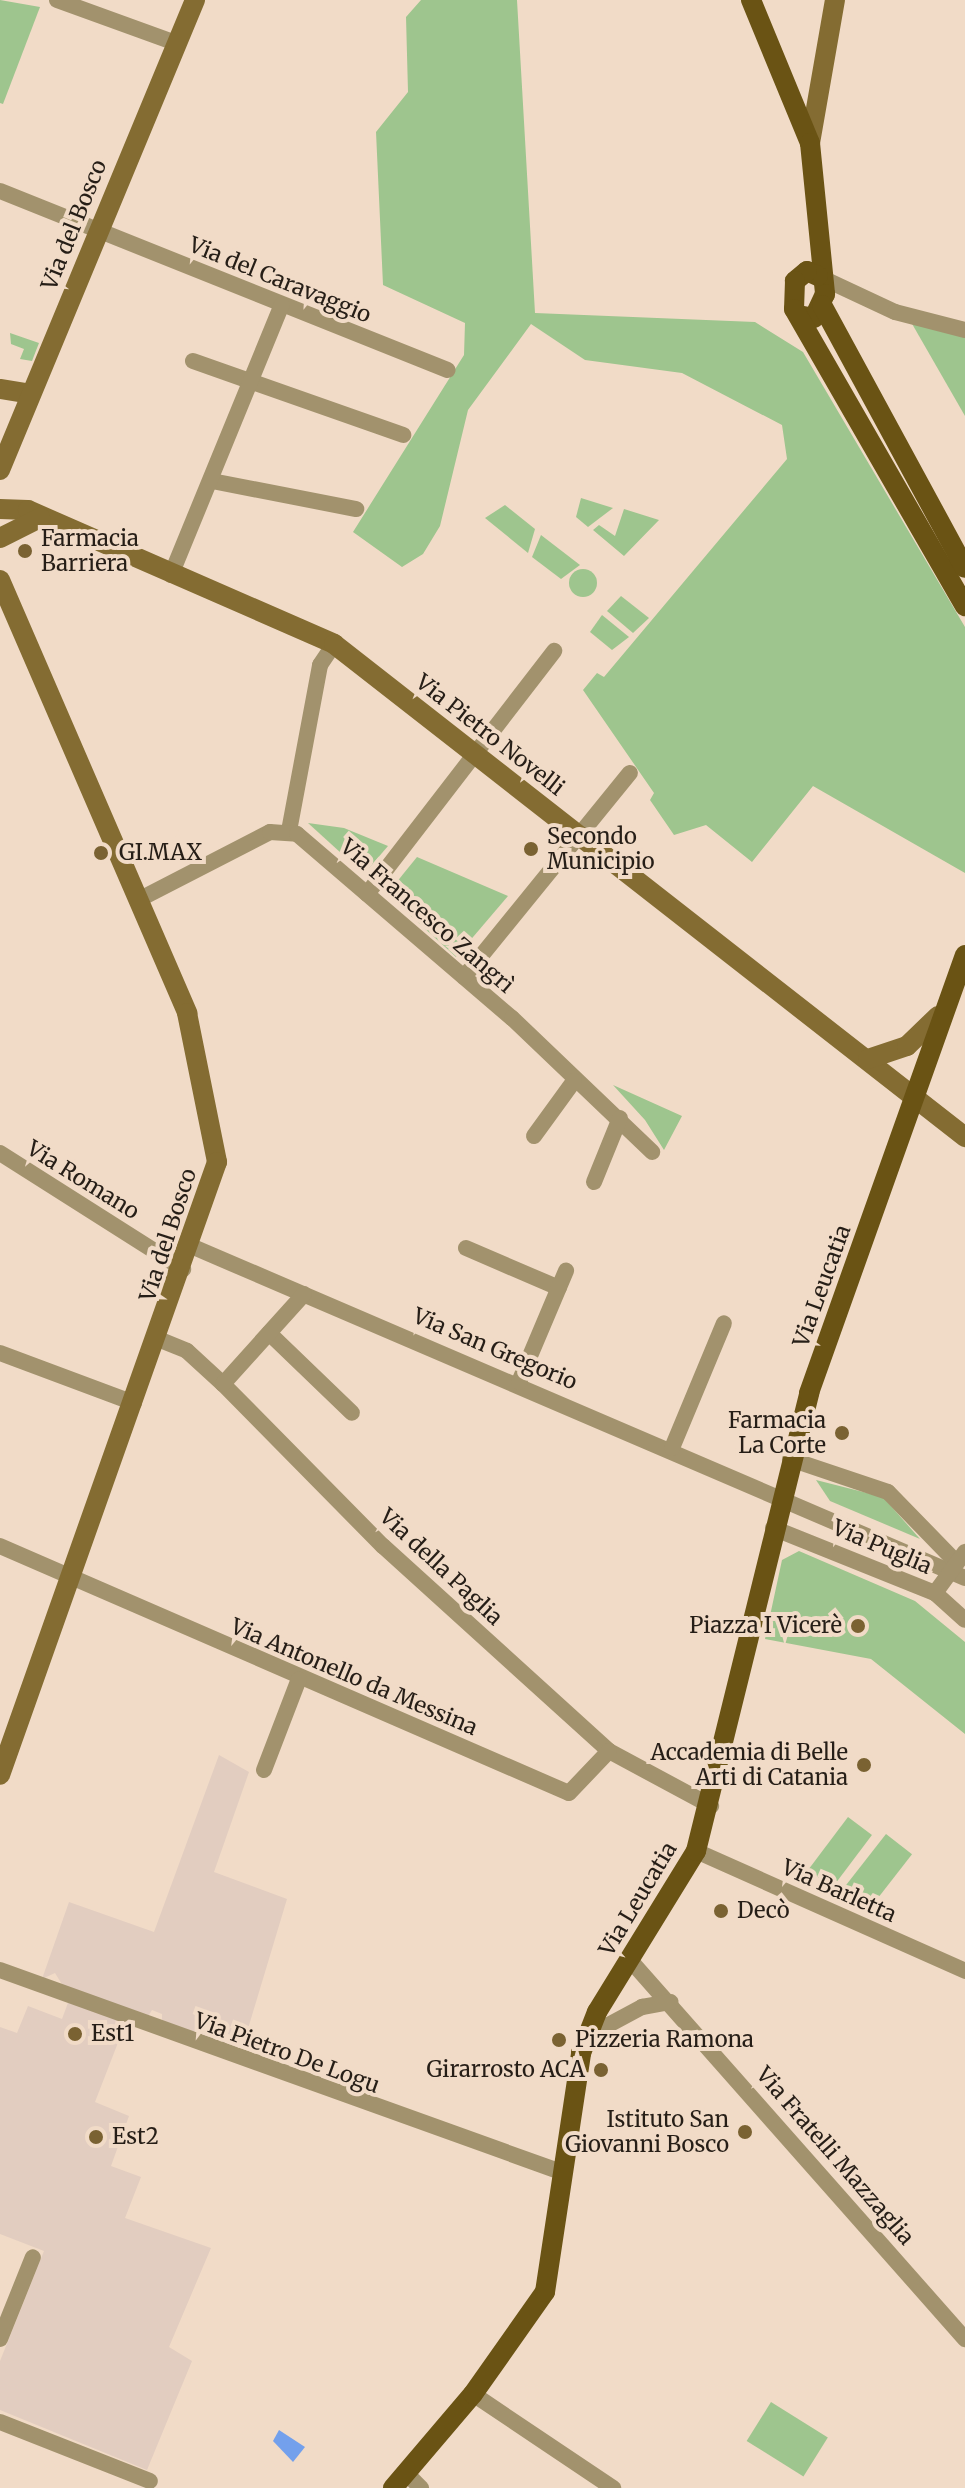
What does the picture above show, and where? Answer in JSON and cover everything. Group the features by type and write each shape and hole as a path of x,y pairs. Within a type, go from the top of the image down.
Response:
{"main road":[{"name":"Via del Bosco","path":"0,470 195,0"},
{"path":"751,0 810,143"},
{"path":"810,275 810,143 835,0"},
{"path":"783,74 798,143 810,275 822,305 965,568"},
{"path":"810,275 791,290 798,315 965,606"},
{"path":"798,315 814,318 822,305"},
{"path":"0,389 31,394"},
{"name":"Via Pietro Novelli","path":"6,505 334,644 965,1137"},
{"path":"0,538 40,518"},
{"name":"Via del Bosco","path":"0,1775 4,1748 158,1339 217,1162 214,1129 187,1013 140,899 1,586"},
{"name":"Via Leucatia","path":"407,2483 545,2292 561,2172 586,2037 696,1851 711,1806 790,1459 914,1096 938,1016 965,955"},
{"name":"Via Leucatia","path":"868,1059 907,1046 938,1016"}],"street":[{"path":"57,0 176,43"},
{"name":"Via del Caravaggio","path":"0,191 447,370"},
{"path":"810,275 895,312 965,330"},
{"path":"171,575 282,305"},
{"path":"193,361 403,435"},
{"path":"212,481 356,509"},
{"path":"140,899 270,832 289,831 320,665 334,644"},
{"path":"367,894 554,651"},
{"path":"464,977 630,773"},
{"name":"Via Francesco Zangrì","path":"289,831 464,977 574,1081 620,1118 652,1152"},
{"path":"534,1136 574,1081"},
{"path":"594,1182 620,1118"},
{"name":"Via Romano","path":"0,1153 183,1269"},
{"name":"Via San Gregorio","path":"191,1246 519,1382 781,1496"},
{"path":"466,1248 559,1288"},
{"path":"519,1382 566,1271"},
{"path":"223,1384 304,1294"},
{"path":"672,1448 724,1323"},
{"path":"269,1333 352,1413"},
{"name":"Via della Paglia","path":"158,1339 187,1351 383,1546 609,1751 711,1806"},
{"path":"0,1353 134,1403"},
{"name":"Via Puglia","path":"790,1459 888,1492 956,1560 965,1578"},
{"name":"Via Puglia","path":"781,1496 956,1560"},
{"name":"Via Puglia","path":"773,1528 935,1593 965,1620"},
{"name":"Via Antonello da Messina","path":"0,1546 72,1572 299,1679 569,1793 609,1751"},
{"path":"935,1593 956,1560"},
{"path":"264,1770 299,1679"},
{"name":"Via Barletta","path":"696,1851 965,1971"},
{"name":"Via Fratelli Mazzaglia","path":"630,1960 671,2002 965,2339"},
{"name":"Via Pietro De Logu","path":"0,1970 561,2172"},
{"path":"586,2037 642,2007 671,2002"},
{"path":"0,2339 33,2257"},
{"path":"473,2394 613,2488"},
{"path":"0,2422 150,2481"}],"shaded area":[{"path":"219,1755 249,1772 214,1872 287,1899 241,2052 162,2023 162,2014 152,2010 147,2018 63,1986 55,1973 42,1979 69,1902 154,1932"},
{"path":"69,2000 126,2022 95,2102 129,2116 111,2166 141,2177 125,2218 211,2248 169,2347 192,2361 147,2470 0,2410 0,2361 44,2251 0,2234 0,2027 17,2033 28,2006 62,2019"}],"green space":[{"path":"0,0 40,7 3,104 0,103"},
{"path":"421,0 517,0 535,313 755,322 803,352 965,627 965,873 813,786 752,862 706,825 674,835 650,800 654,793 583,690 597,673 604,677 787,459 782,425 682,373 585,360 531,324 468,410 440,526 423,554 402,567 353,532 464,355 465,323 383,285 376,132 408,92 406,17"},
{"path":"911,322 965,335 965,416"},
{"path":"10,333 39,343 32,361 20,359 24,349 11,344"},
{"path":"581,498 613,508 588,527 576,517"},
{"path":"505,505 535,529 528,553 485,518"},
{"path":"624,509 659,520 624,556 593,530 599,525 615,536"},
{"path":"541,535 580,565 561,579 532,557"},
{"path":"583,569 593,573 597,583 593,593 583,597 573,593 569,583 573,573"},
{"path":"621,596 649,618 633,633 607,611"},
{"path":"602,615 629,637 612,650 590,632"},
{"path":"308,823 344,828 388,846 364,874"},
{"path":"417,857 508,896 456,957 387,894"},
{"path":"613,1085 682,1116 664,1150 645,1120"},
{"path":"816,1480 883,1497 920,1539 830,1501"},
{"name":"Piazza I Vicerè","path":"799,1551 915,1601 965,1642 965,1734 871,1659 765,1639 782,1560"},
{"path":"848,1817 872,1835 832,1888 808,1870"},
{"path":"886,1834 912,1854 866,1913 840,1892"},
{"path":"771,2402 828,2438 803,2477 747,2441"}],"water":[{"path":"279,2430 305,2447 293,2462 273,2441"}],"place":[{"name":"Farmacia Barriera","path":"25,551"},
{"name":"Secondo Municipio","path":"531,849"},
{"name":"GI.MAX","path":"101,853"},
{"name":"Farmacia La Corte","path":"842,1433"},
{"name":"Piazza I Vicerè","path":"858,1626"},
{"name":"Accademia di Belle Arti di Catania","path":"864,1765"},
{"name":"Decò","path":"721,1911"},
{"name":"Est1","path":"75,2034"},
{"name":"Pizzeria Ramona","path":"559,2040"},
{"name":"Girarrosto ACA","path":"601,2070"},
{"name":"Istituto San Giovanni Bosco","path":"745,2132"},
{"name":"Est2","path":"96,2137"}]}
